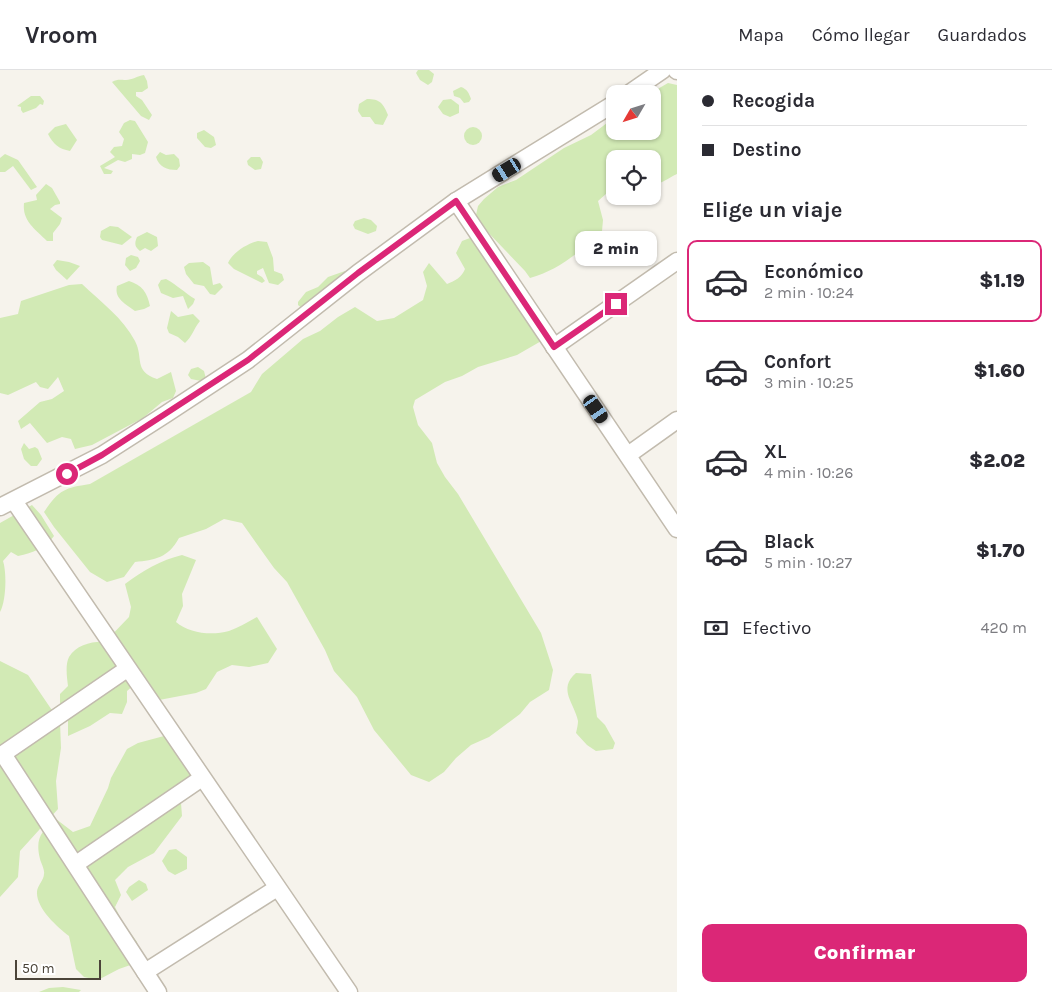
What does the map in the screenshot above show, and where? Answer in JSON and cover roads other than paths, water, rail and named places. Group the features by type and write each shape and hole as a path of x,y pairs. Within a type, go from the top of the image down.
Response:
{"street":[{"path":"641,85 663,70"},
{"path":"349,992 127,669 7,504 102,455 239,365 358,273 456,201 606,109"},
{"path":"456,201 677,529"},
{"path":"554,347 677,261"},
{"path":"628,455 677,420"},
{"path":"127,669 3,753 158,992"},
{"path":"76,864 202,778"},
{"path":"145,972 277,888"}]}
